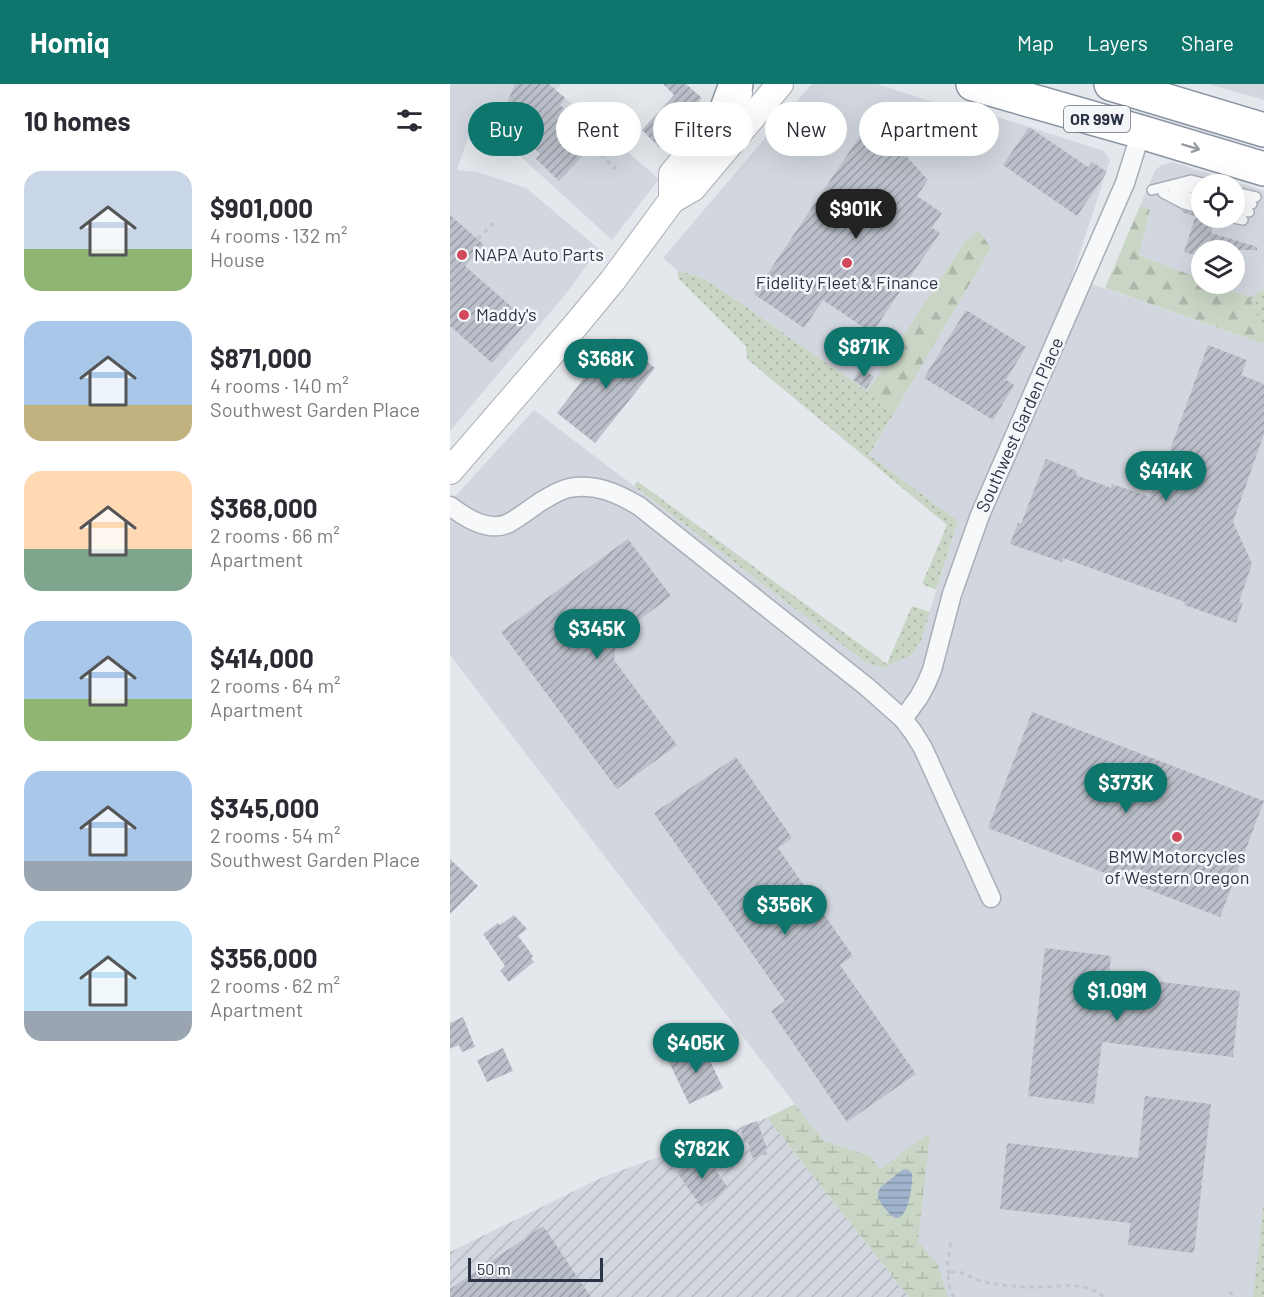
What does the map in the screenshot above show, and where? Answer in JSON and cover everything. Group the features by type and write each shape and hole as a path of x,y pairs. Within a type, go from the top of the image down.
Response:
{"highway":[{"name":"OR 99W","path":"973,84 1141,132 1250,203"},
{"name":"OR 99W","path":"1111,84 1146,89 1264,129"}],"main road":[{"path":"450,471 613,280 672,200 693,188 780,84"},
{"path":"672,200 672,174 737,91"}],"street":[{"name":"Southwest Garden Place","path":"903,719 919,697 932,670 952,594 980,515 1125,183 1141,132"},
{"path":"450,506 477,523 493,526 507,524 552,495 567,489 582,487 602,489 621,495 639,506 867,687 903,719 923,748 991,898"}],"lane":[{"path":"1152,190 1191,180"},
{"path":"1163,193 1191,188"},
{"path":"1163,193 1191,197"},
{"path":"1163,193 1191,206"}],"path":[{"path":"602,156 616,169"},
{"path":"478,239 496,220"},
{"path":"951,1240 946,1266 954,1297"},
{"path":"949,1274 953,1271 959,1272 978,1281 1005,1285 1089,1288 1104,1297"},
{"path":"1228,1292 1237,1297"}],"shaded area":[{"path":"450,84 561,84 556,90 570,102 556,102 556,156 632,156 659,179 612,240 520,156 544,156 544,102 468,102 468,138 457,170 477,172 526,188 599,249 565,295 450,431"},
{"path":"812,84 877,84 933,102 859,102 859,156 999,156 999,117 1104,151 1110,160 1072,277 1264,344 1264,1297 943,1297 450,655 450,502 534,410 865,662 883,668 912,655 920,643 958,521 869,455 991,248 970,239 965,241 867,392 713,284 695,275 678,271 663,258 750,156 753,156 753,152 765,138 765,156 847,156 847,102 796,102"},
{"path":"1208,84 1264,84 1264,100"},
{"path":"1172,162 1210,174 1191,174 1191,228 1245,228 1245,185 1264,191 1264,289 1250,297 1242,294 1245,294 1245,240 1191,240 1191,275 1139,255 1150,211 1140,206 1155,170"},
{"path":"767,1118 909,1297 450,1297 450,1252 603,1177"}],"green space":[{"path":"1140,206 1150,210 1139,255 1191,275 1191,294 1242,294 1250,297 1264,335 1264,344 1105,288"},
{"path":"978,230 991,248 895,411 867,392 965,241"},
{"path":"678,271 695,275 713,284 895,411 869,455 958,521 936,590 922,584 947,525 747,359 746,346 678,278"},
{"path":"1264,289 1264,335 1250,297"},
{"path":"637,481 887,664 912,606 930,612 920,643 912,655 883,668 865,662 634,486"},
{"path":"795,1104 824,1141 870,1156 880,1169 930,1133 918,1242 937,1263 948,1297 909,1297 767,1118"},
{"path":"1264,1201 1264,1297 1253,1297"}],"water":[{"path":"907,1169 912,1173 912,1184 905,1212 897,1218 882,1205 878,1193 881,1187 902,1170"}],"building":[{"path":"515,84 549,84 565,98 562,102 556,102 556,156 583,156 559,181 536,159 538,156 544,156 544,102 507,102"},
{"path":"663,84 686,84 702,98 698,102 668,102 674,95"},
{"path":"653,118 653,141 642,130"},
{"path":"1029,127 1088,167 1092,162 1107,172 1077,216 1003,165"},
{"name":"Fidelity Fleet & Finance","path":"859,137 859,156 906,156 928,180 917,196 942,213 932,228 940,233 872,333 823,300 804,328 754,294"},
{"path":"450,215 484,245 465,266 528,321 492,363 450,326"},
{"path":"1192,228 1212,228 1211,233 1234,240 1191,240 1191,254 1184,252"},
{"path":"1245,243 1257,247 1257,250 1245,250"},
{"path":"966,310 1026,347 1006,380 1014,385 993,420 924,378"},
{"path":"615,338 655,368 595,443 557,413"},
{"path":"1208,345 1247,360 1241,375 1264,384 1264,434 1233,522 1252,564 1239,602 1243,603 1236,623 1063,558 1062,562 1010,544 1018,523 1021,524 1046,459 1077,471 1076,475 1111,488 1112,484 1150,497 1166,452 1169,453"},
{"path":"861,368 874,377 866,389 853,380"},
{"path":"628,539 671,596 617,637 614,660 677,745 617,789 501,632"},
{"path":"1032,712 1264,801 1220,917 988,828"},
{"path":"736,757 792,838 778,848 853,956 840,965 916,1074 847,1122 771,1011 785,1001 654,813"},
{"path":"450,859 478,886 450,914"},
{"path":"514,915 527,929 518,936 533,956 531,958 534,962 509,982 500,971 505,966 483,934"},
{"path":"1045,948 1111,956 1109,976 1240,991 1233,1057 1102,1042 1094,1104 1028,1096"},
{"path":"463,1017 475,1047 462,1052 459,1045 450,1049 450,1023"},
{"path":"702,1044 723,1088 689,1104 668,1060"},
{"path":"503,1048 513,1071 487,1082 477,1060"},
{"path":"1145,1096 1211,1104 1194,1253 1128,1245 1130,1223 1000,1209 1007,1143 1138,1158"},
{"path":"757,1121 767,1154 752,1158 748,1142 745,1143 740,1127"},
{"path":"704,1153 728,1188 701,1207 677,1172"},
{"path":"543,1226 591,1297 450,1297 450,1289"}],"place":[{"name":"NAPA Auto Parts","path":"462,255"},
{"name":"Fidelity Fleet & Finance","path":"847,263"},
{"name":"Maddy's","path":"464,315"},
{"name":"BMW Motorcycles of Western Oregon","path":"1177,837"}]}
